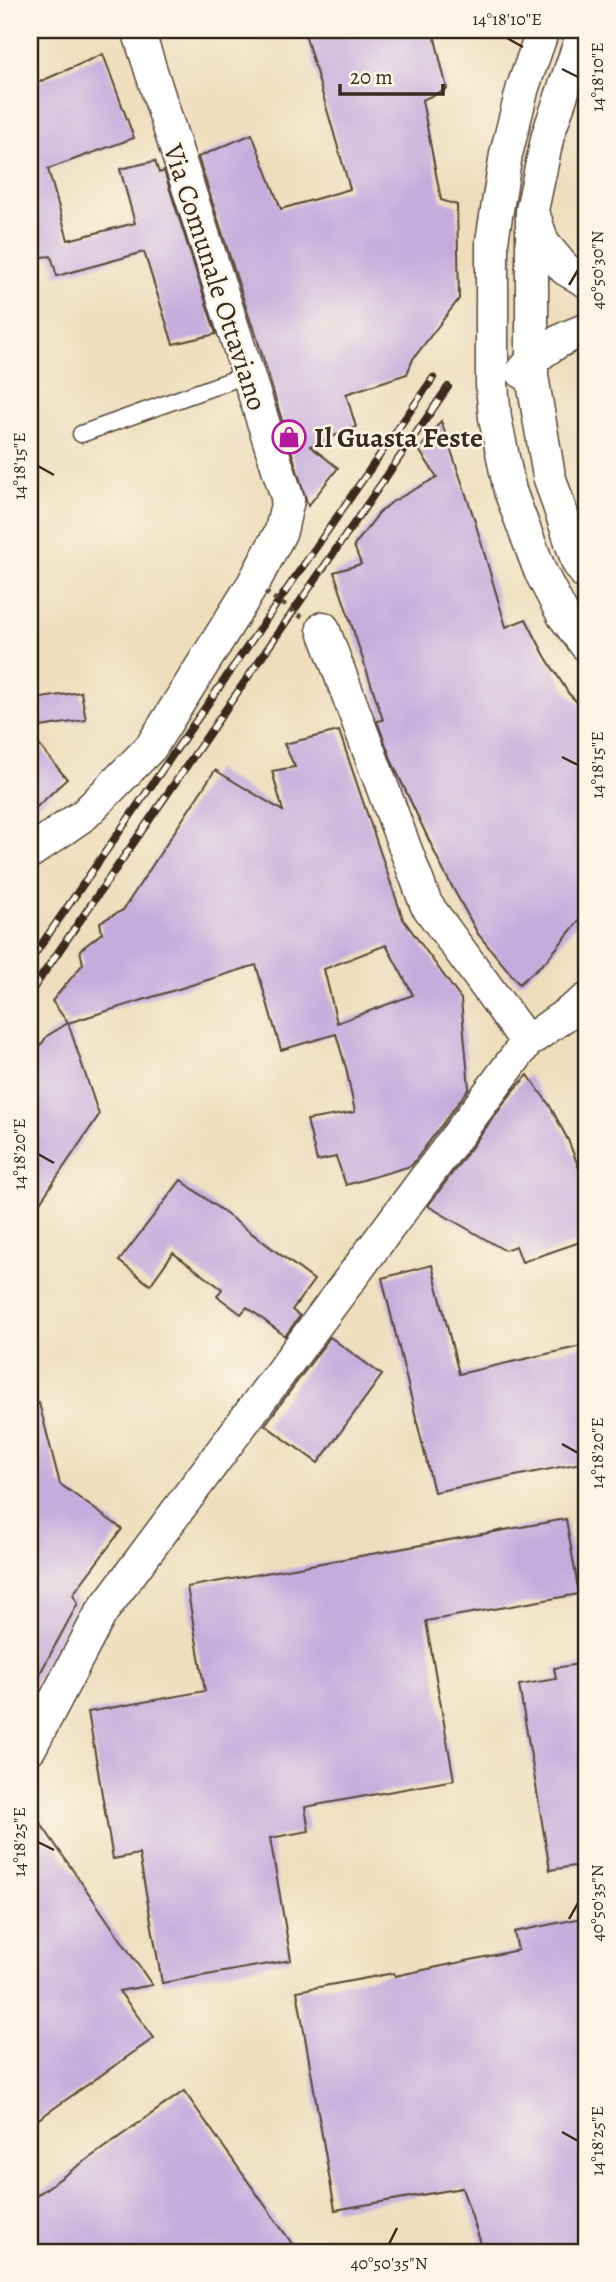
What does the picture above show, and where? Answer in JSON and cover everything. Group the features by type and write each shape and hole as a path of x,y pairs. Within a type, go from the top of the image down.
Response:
{"street":[{"name":"Via Comunale Ottaviano","path":"30,852 85,814 151,747 239,607 281,531 288,500 138,30"},
{"path":"543,30 523,87 506,154 492,241 492,385 495,418 510,491 540,571 563,615 586,645"},
{"path":"584,30 548,135 532,210 532,376 549,476 578,563 586,574"},
{"path":"532,210 543,243 565,269 586,281"},
{"path":"495,418 510,387 532,360 565,337 586,330"},
{"path":"313,623 426,904 527,1042"},
{"path":"30,1748 101,1613 527,1042 586,1000"}],"lane":[{"path":"81,434 246,375"}],"path":[{"path":"265,592 313,623"}],"building":[{"path":"304,30 433,30 447,89 422,100 441,200 457,205 459,299 413,359 407,374 346,394 356,427 310,446 338,468 308,506 198,157 252,134 281,209 350,189"},
{"path":"103,54 134,138 48,169 68,240 135,223 120,169 155,161 159,173 164,171 216,334 173,344 144,252 57,276 51,256 30,258 30,86"},
{"path":"441,421 473,515 506,627 526,619 569,694 586,711 586,912 547,960 519,984 478,934 443,870 393,764 377,721 383,720 334,572 361,564 354,546 379,513 392,502 437,477 419,450"},
{"path":"81,692 86,720 40,727 35,699"},
{"path":"339,731 403,919 461,999 469,1088 411,1166 346,1185 336,1157 317,1161 307,1120 355,1112 336,1034 281,1050 256,965 68,1023 52,1001 83,964 80,950 102,933 100,922 123,910 215,770 283,811 272,771 295,767 284,744","holes":["386,945 413,995 337,1023 324,969"]},
{"path":"30,734 67,779 30,813"},
{"path":"68,1023 99,1115 30,1217 30,1061 47,1036"},
{"path":"528,1075 550,1106 568,1140 586,1186 586,1240 522,1262 516,1246 504,1250 428,1206"},
{"path":"181,1180 314,1280 292,1310 300,1316 285,1336 247,1307 241,1314 217,1296 222,1289 173,1253 150,1285 119,1261"},
{"path":"432,1265 459,1374 586,1345 586,1462 434,1492 382,1278"},
{"path":"330,1337 382,1375 318,1463 265,1425"},
{"path":"39,1403 60,1484 122,1529 73,1594 78,1603 30,1692 30,1404"},
{"path":"566,1519 579,1594 426,1621 454,1780 305,1807 309,1831 270,1838 291,1960 162,1983 139,1854 113,1859 88,1712 205,1691 187,1587"},
{"path":"586,1663 586,1864 550,1870 519,1685 556,1679 554,1668"},
{"path":"30,1808 152,1985 119,1991 154,2038 30,2125"},
{"path":"586,1917 586,2252 484,2252 462,2188 335,2210 297,1991 394,1973 395,1976 518,1950 514,1932"},
{"path":"184,2091 298,2252 30,2252 30,2200"}],"railway":[{"path":"30,961 433,378"},
{"path":"30,993 448,387"}],"place":[{"name":"Il Guasta Feste","path":"289,437"}]}
